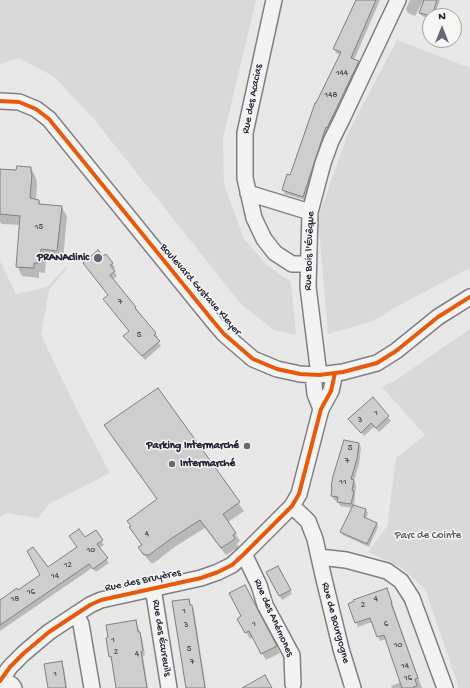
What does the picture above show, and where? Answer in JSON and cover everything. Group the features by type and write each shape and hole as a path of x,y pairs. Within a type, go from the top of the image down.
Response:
{"street":[{"name":"Rue des Acacias","path":"274,0 245,133 245,164 248,193 254,218 264,239 275,253 292,264 308,264"},
{"name":"Rue Bois l'Évêque","path":"321,409 315,394 316,375 310,310 308,264 310,212 323,163 331,141 398,0"},
{"name":"Boulevard Gustave Kleyer","path":"0,101 19,102 36,109 48,119 212,321 253,359 277,369 316,375 361,368 377,363 396,351 438,317 470,297"},
{"path":"248,193 310,212"},
{"name":"Rue des Bruyères","path":"3,673 49,632 90,605 101,600 201,578 232,565 292,506 299,494 321,409 331,391 335,373"},
{"name":"Rue de Bourgogne","path":"292,506 308,521 316,539 341,649 353,688"},
{"name":"Rue des Anémones","path":"244,554 259,585 265,605 292,655 293,684"},
{"path":"319,557 346,560 387,571 401,581 412,598 445,688"},
{"name":"Rue des Écureuils","path":"153,588 169,688"},
{"path":"76,614 81,624 92,688"},
{"path":"3,673 14,688"}],"green space":[{"path":"0,0 256,0 223,138 224,184 244,239 267,265 291,282 296,335 274,330 241,304 93,118 53,76 19,58 0,64"},
{"path":"397,40 470,68 470,268 405,302 373,321 328,334 318,218 348,133"},
{"path":"0,261 16,294 47,287 66,267 68,267 49,290 41,335 79,414 110,473 49,504 38,518 6,513 0,517"},
{"name":"Parc de Cointe","path":"470,329 470,688 459,688 425,589 402,568 368,552 388,525 396,458 425,435 382,387 396,380"}],"building":[{"path":"356,0 376,0 351,58 359,61 327,128 326,127 303,197 282,190 287,174 290,175 315,103 341,52 333,49"},
{"path":"424,0 437,0 434,8 422,8 422,14 419,13"},
{"path":"17,166 31,167 30,198 39,200 39,204 62,206 57,251 41,249 39,263 34,263 34,268 16,267 20,216 0,214 0,169 16,170"},
{"path":"98,250 103,256 106,254 113,263 110,265 115,271 110,275 156,333 154,335 160,341 142,356 123,336 129,331 103,299 108,295 83,263"},
{"name":"Intermarché","path":"158,388 240,502 223,514 236,533 233,535 235,539 221,548 200,520 149,555 146,555 143,554 138,547 142,545 129,527 131,526 127,521 157,499 104,425"},
{"path":"373,397 389,416 376,428 371,423 361,433 348,419"},
{"path":"344,440 359,443 357,459 351,479 354,480 352,491 354,491 351,504 337,502 338,497 331,496 333,476"},
{"path":"353,505 366,509 364,517 377,523 367,544 340,532"},
{"path":"79,529 85,537 96,530 103,540 97,544 108,558 93,569 89,564 0,625 0,600 40,575 27,551 33,547 48,567 77,547 69,536"},
{"path":"278,566 291,590 279,596 266,572"},
{"path":"245,585 277,646 261,654 249,631 245,633 237,619 241,616 229,593"},
{"path":"387,588 418,678 415,679 417,686 413,687 414,688 402,688 384,635 377,637 370,618 355,623 348,604 354,601 353,600"},
{"path":"189,599 190,605 192,605 205,688 186,688 172,601"},
{"path":"136,620 138,632 140,632 143,651 141,652 147,688 116,688 111,656 109,657 106,638 108,637 106,625"},
{"path":"62,661 66,688 48,688 44,664"},
{"path":"265,675 272,688 242,688"}],"cycle path":[{"path":"0,101 19,102 36,109 49,119 224,334 253,359 277,369 300,374 319,375 343,372 377,363 396,351 438,317 470,297"},
{"path":"0,681 10,667 24,653 49,632 90,605 101,600 201,578 232,565 244,554 292,506 299,494 321,409 331,391 335,373"}],"place":[{"name":"PRANAclinic","path":"98,258"},
{"name":"Parking Intermarché","path":"247,446"},
{"name":"Intermarché","path":"172,464"}]}
